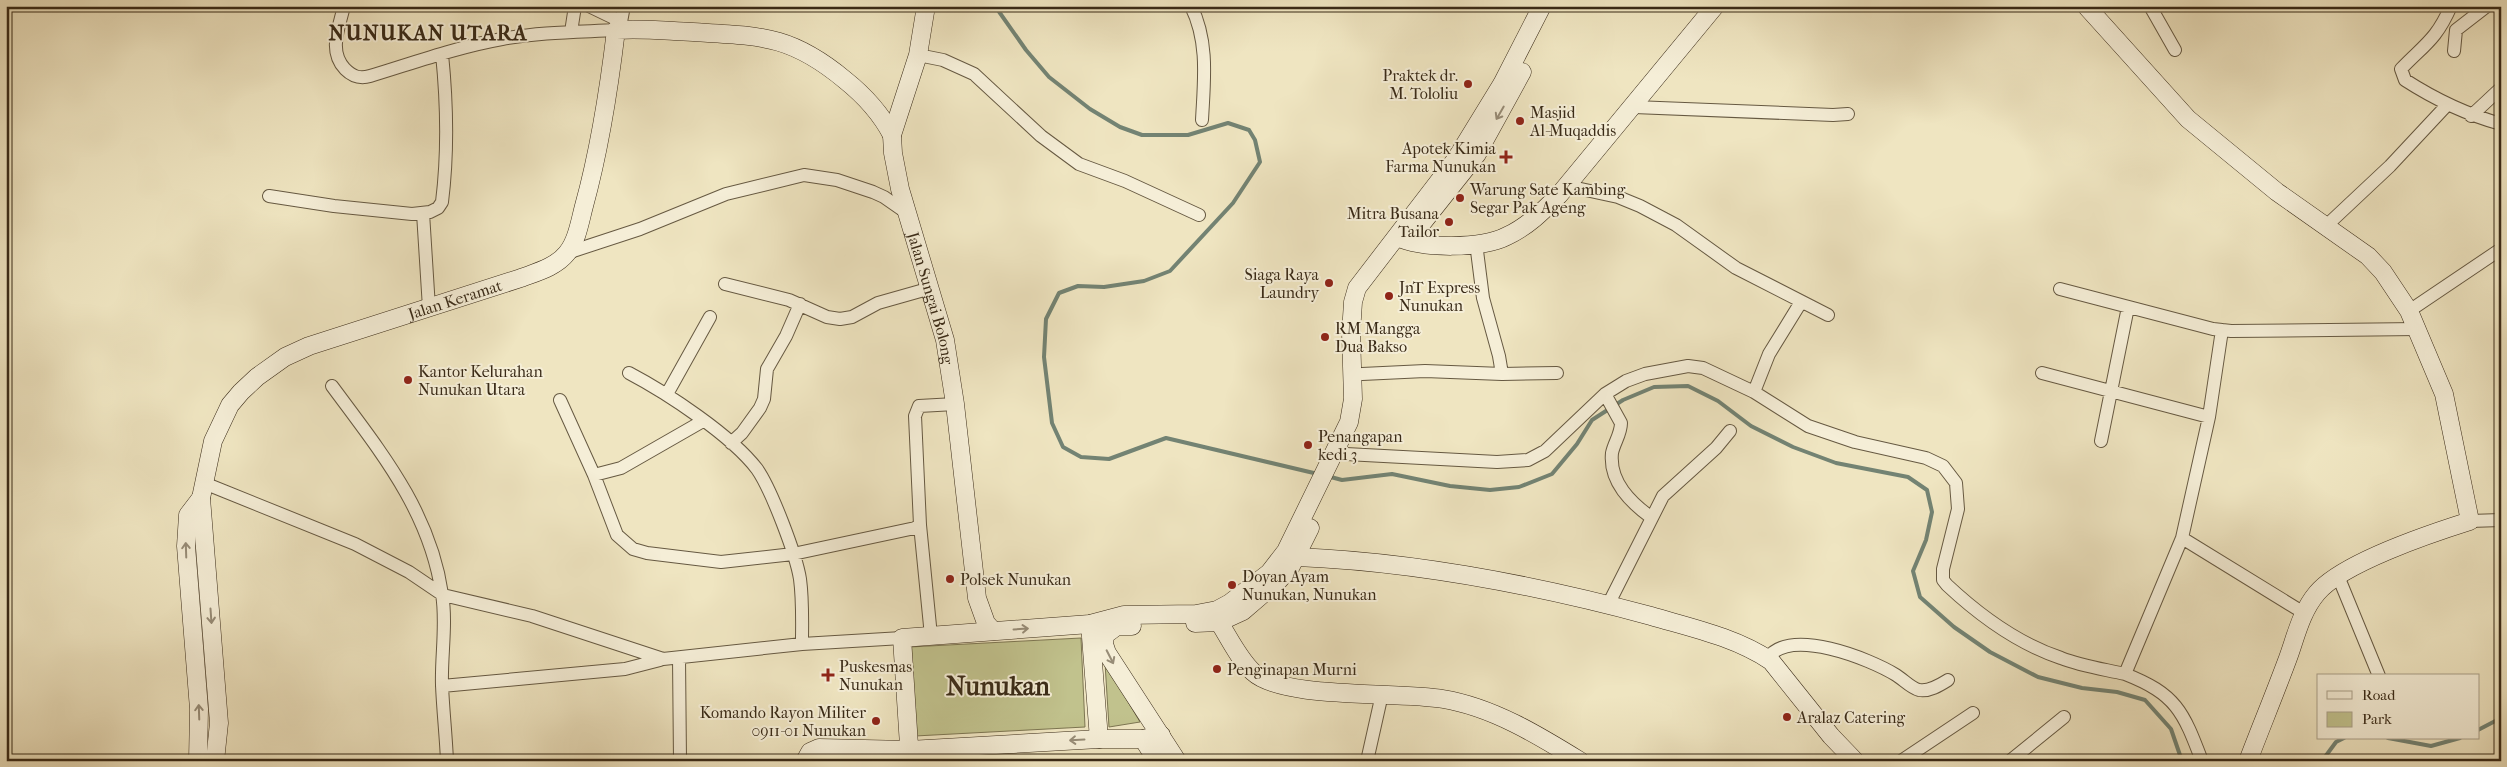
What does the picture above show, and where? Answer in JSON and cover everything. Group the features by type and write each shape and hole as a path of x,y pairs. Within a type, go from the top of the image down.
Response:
{"street":[{"path":"344,6 335,45 335,53 338,61 351,75 370,76 442,54 501,39 621,27 743,35 786,43 821,60 861,93 884,119 892,135"},
{"path":"571,32 575,6"},
{"path":"589,6 621,27"},
{"path":"621,27 624,6"},
{"name":"Jalan Sungai Bolong","path":"926,6 918,54 892,135 894,160 907,213 945,340 977,598 986,623 993,632"},
{"path":"1191,6 1198,21 1203,44 1202,120"},
{"path":"1177,761 1107,653 1104,644 1105,635 1117,626 1219,622 1231,618 1250,605 1279,580 1319,494 1361,413 1365,296 1371,284 1476,127 1502,84 1542,6"},
{"path":"1339,458 1352,412 1351,333 1356,293 1402,240 1457,182 1477,154 1511,94 1553,6"},
{"path":"1402,240 1442,245 1476,243 1506,237 1518,230 1545,209 1567,186 1634,107 1715,6"},
{"path":"2086,6 2188,119 2277,192 2376,263 2409,311 2444,394 2470,521"},
{"path":"2150,6 2175,50"},
{"path":"2451,6 2442,27 2431,42 2401,69 2405,80 2447,105 2471,116 2501,124"},
{"path":"2454,51 2456,30 2487,6"},
{"name":"Jalan Keramat","path":"202,491 213,441 230,405 257,376 285,357 309,346 530,275 548,268 567,253 576,237 590,183 621,27"},
{"path":"269,196 334,206 423,213 438,208 442,202 443,191 446,107 442,54"},
{"path":"918,54 944,60 974,74 1041,136 1079,164 1125,181 1199,215"},
{"path":"2471,116 2501,88"},
{"path":"2325,227 2390,166 2447,105"},
{"path":"1634,107 1848,114"},
{"path":"567,253 640,229 726,194 804,175 837,180 873,192 884,197 907,213"},
{"path":"1567,186 1618,197 1640,206 1676,225 1736,268 1828,315"},
{"path":"423,213 429,308"},
{"path":"1476,243 1483,298 1496,340 1502,374"},
{"path":"2409,311 2501,250"},
{"path":"725,284 800,304 827,317 840,319 852,317 878,303 931,288"},
{"path":"2060,289 2222,330 2418,329"},
{"path":"1754,392 1769,354 1801,302"},
{"path":"731,443 742,433 760,408 764,399 767,369 786,336 800,304"},
{"path":"2102,441 2128,307"},
{"path":"667,394 710,318"},
{"path":"2125,674 2182,538 2210,417 2222,330"},
{"path":"1339,458 1497,462 1528,460 1545,451 1606,395 1635,377 1688,366 1703,368 1754,392 1808,426 1855,442 1926,458 1943,466 1956,483 1958,500 1956,524 1943,569 1943,580 1947,585 1982,614 2030,645 2061,659 2125,674 2145,682 2166,695 2187,722 2202,761"},
{"path":"1362,374 1425,371 1502,374 1557,373"},
{"path":"629,373 667,394 703,421 743,453 758,470 793,554 800,578 802,644"},
{"path":"2042,373 2210,417"},
{"path":"332,386 397,474 429,541 443,595 442,686 447,761"},
{"path":"1606,395 1622,426 1612,453 1614,471 1627,498 1652,518"},
{"path":"560,400 594,475 617,535 633,549 647,554 721,562 793,554 915,528 920,525"},
{"path":"931,636 920,525 915,416 919,406 954,404"},
{"path":"594,475 621,468 703,421"},
{"path":"1608,604 1667,491 1716,448 1730,431"},
{"path":"202,491 356,544 409,572 443,595 532,616 663,659"},
{"path":"202,491 219,723 215,761"},
{"path":"198,761 199,709 186,546 188,515 202,491"},
{"path":"2248,761 2304,613 2317,593 2338,576 2412,540 2470,521 2501,520"},
{"path":"2182,538 2304,613"},
{"path":"442,686 625,669 663,659 802,644 1090,624 1124,615 1196,614 1216,610 1230,603 1291,554 1414,566 1608,604 1708,632 1758,653 1767,659 1781,672 1831,736 1855,761"},
{"path":"2338,576 2378,674"},
{"name":"Jalan Sungai Bolong","path":"971,633 977,598"},
{"path":"1219,622 1253,673 1263,679 1289,687 1419,696 1467,704 1533,733 1580,761"},
{"path":"1090,624 1099,739"},
{"path":"902,638 910,755"},
{"path":"1767,659 1777,649 1796,643 1866,660 1920,690 1934,688 1948,680"},
{"path":"679,658 680,761"},
{"path":"196,675 215,673"},
{"path":"1367,761 1382,694"},
{"path":"1901,761 1973,714"},
{"path":"2010,761 2064,717"},
{"path":"805,761 810,752 819,748 910,755 1099,739 1143,739 1161,735"},
{"path":"1143,739 1158,761"}],"green space":[{"path":"1081,638 1085,727 915,736 910,647"},
{"path":"1105,663 1140,722 1109,727"}],"waterway":[{"path":"995,6 1026,50 1049,77 1090,109 1120,127 1142,135 1188,135 1228,123 1249,130 1255,140 1260,162 1233,203 1170,271 1144,281 1104,287 1078,286 1059,293 1046,319 1044,357 1052,423 1063,447 1081,457 1109,459 1166,438 1318,474"},
{"path":"1327,476 1342,480 1392,474 1450,486 1490,490 1519,487 1552,474 1577,444 1592,420 1623,400 1654,387 1688,386 1718,401 1751,426 1793,447 1836,463 1908,477 1927,490 1932,512 1926,540 1913,571 1920,597 1954,627 1990,652 2038,677 2082,688 2117,692 2145,700 2171,729 2182,761"},
{"path":"2480,729 2501,718"},
{"path":"2322,761 2336,742 2340,740"},
{"path":"2399,740 2431,746 2453,740"}],"place":[{"name":"Praktek dr. M. Tololiu","path":"1468,84"},
{"name":"Masjid Al-Muqaddis","path":"1520,121"},
{"name":"Apotek Kimia Farma Nunukan","path":"1506,157"},
{"name":"Warung Sate Kambing Segar Pak Ageng","path":"1460,198"},
{"name":"Mitra Busana Tailor","path":"1449,222"},
{"name":"Siaga Raya Laundry","path":"1329,283"},
{"name":"JnT Express Nunukan","path":"1389,296"},
{"name":"RM Mangga Dua Bakso","path":"1325,337"},
{"name":"Kantor Kelurahan Nunukan Utara","path":"408,380"},
{"name":"Penangapan kedi 3","path":"1308,445"},
{"name":"Polsek Nunukan","path":"950,579"},
{"name":"Doyan Ayam Nunukan, Nunukan","path":"1232,585"},
{"name":"Penginapan Murni","path":"1217,669"},
{"name":"Puskesmas Nunukan","path":"828,675"},
{"name":"Aralaz Catering","path":"1787,717"},
{"name":"Komando Rayon Militer 0911-01 Nunukan","path":"876,721"}],"district":[{"name":"NUNUKAN UTARA","path":"428,33"},
{"name":"Nunukan","path":"998,686"}]}
